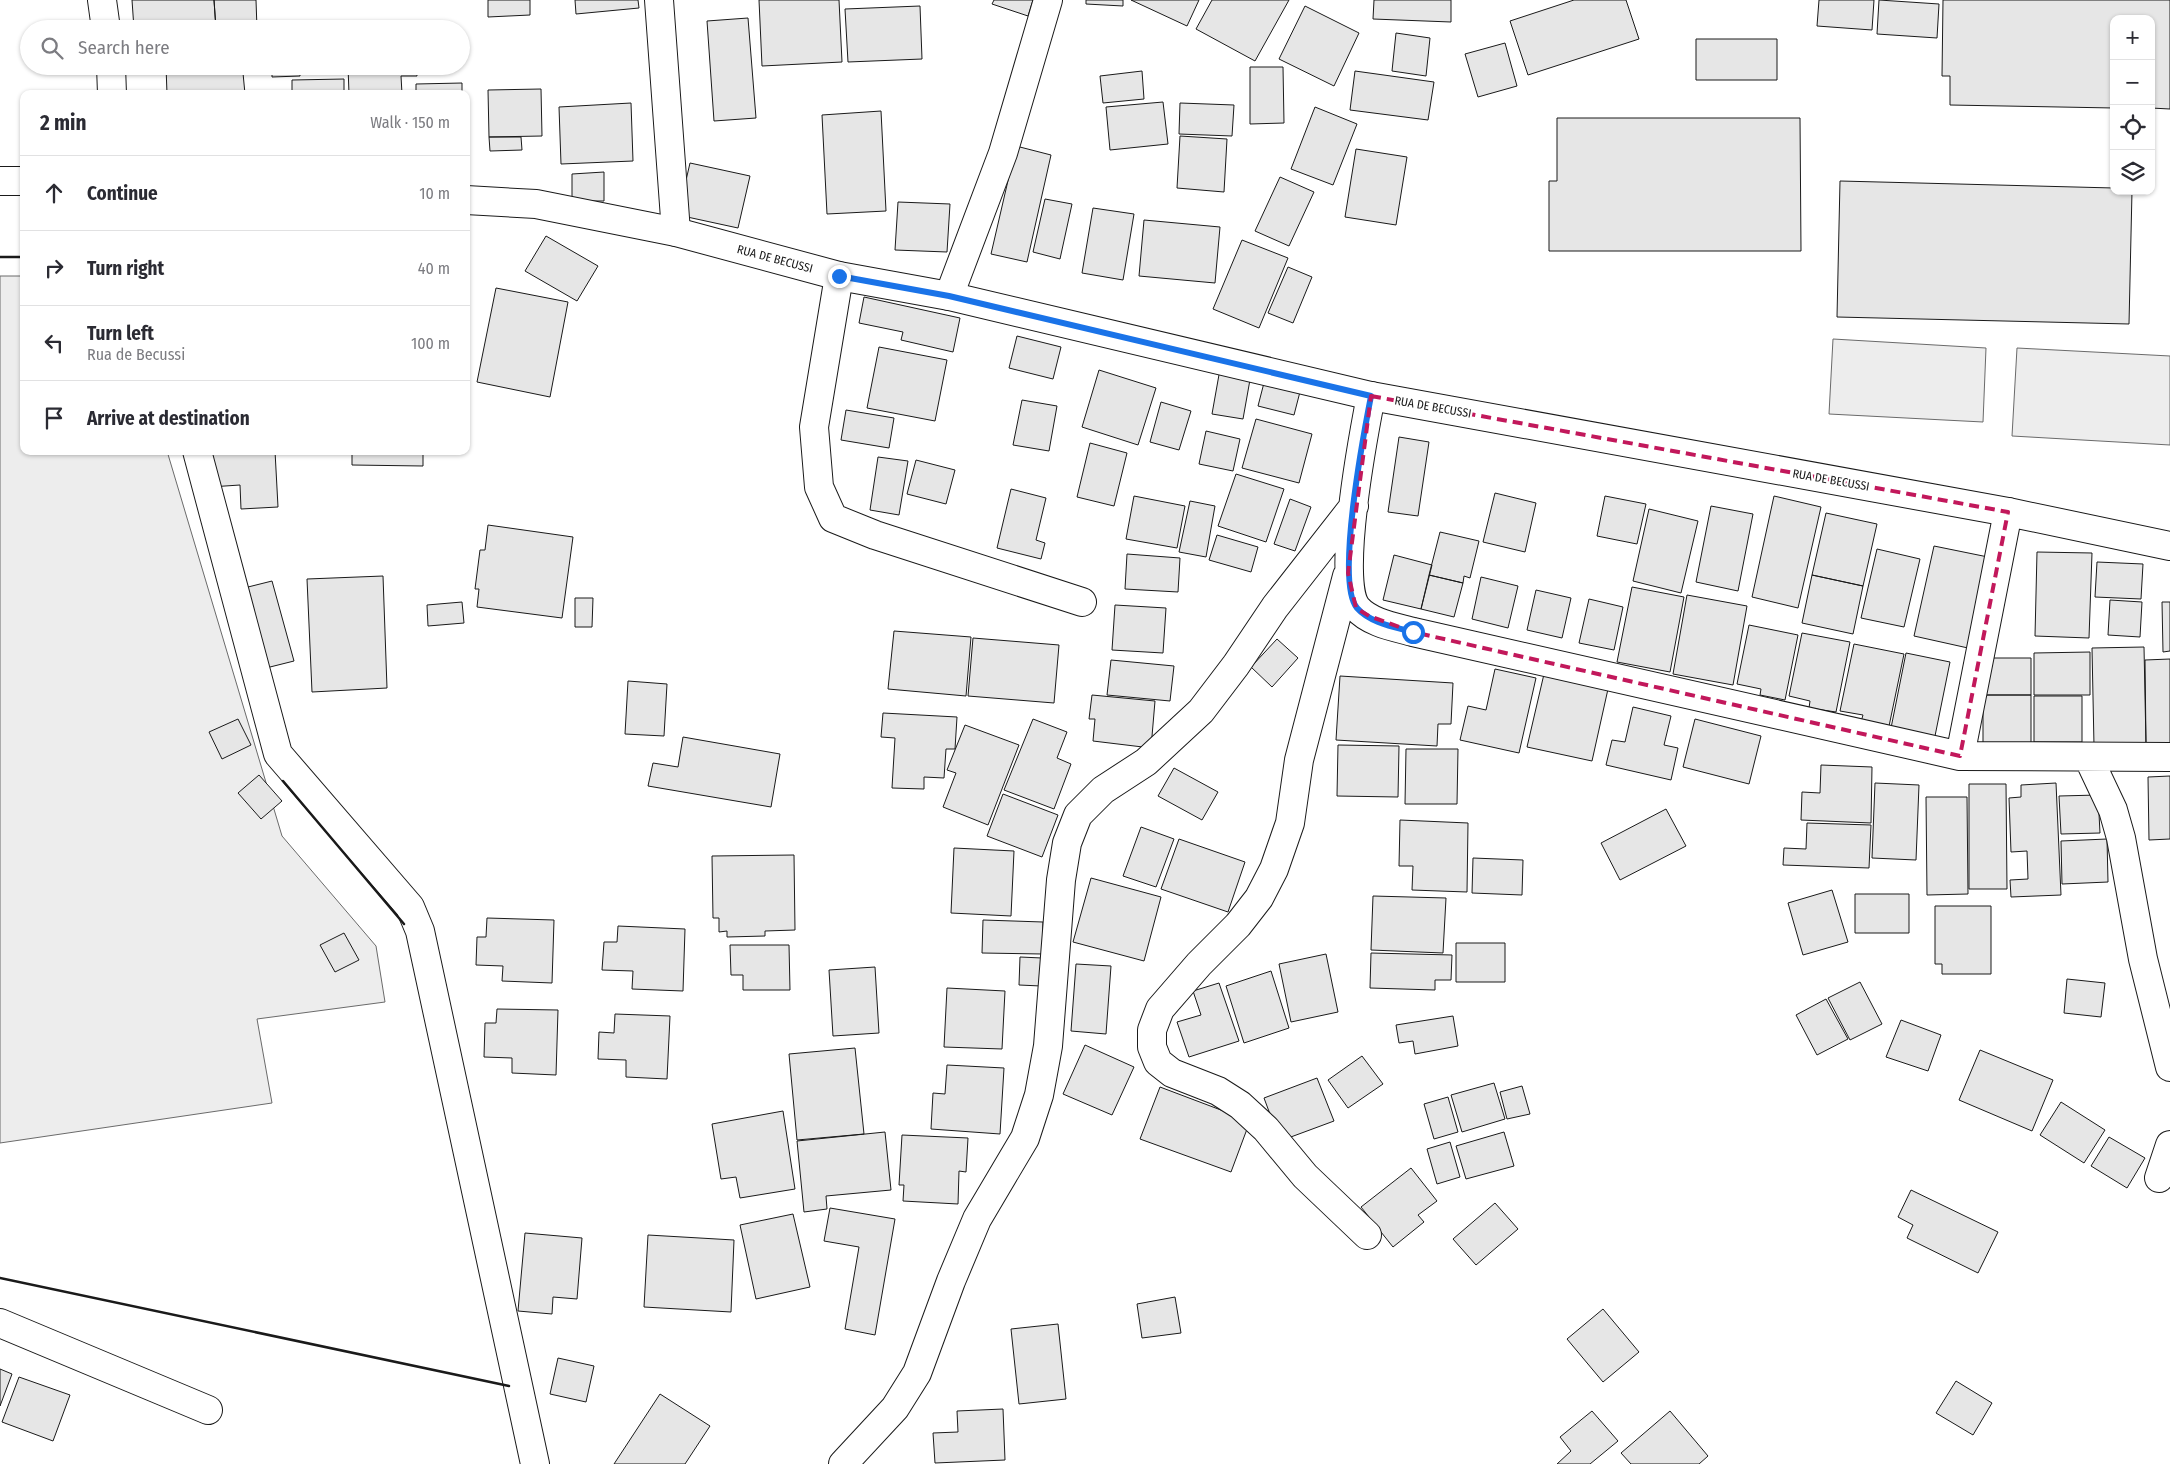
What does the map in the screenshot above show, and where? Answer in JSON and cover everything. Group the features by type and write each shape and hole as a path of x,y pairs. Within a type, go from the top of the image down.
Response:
{"street":[{"path":"102,0 105,20"},
{"path":"659,0 676,232"},
{"path":"949,296 1003,153 1048,0"},
{"path":"111,75 112,90"},
{"path":"0,181 20,181"},
{"name":"RUA DE BECUSSI","path":"470,200 536,204 676,232 839,276 949,296 1371,396 2008,512 2170,546"},
{"path":"839,276 814,427 819,487 834,518 874,534 1082,602"},
{"path":"1367,1235 1305,1176 1266,1129 1240,1105 1218,1091 1172,1073 1158,1062 1152,1047 1152,1030 1160,1009 1199,964 1238,925 1260,898 1274,870 1290,823 1299,760 1348,573 1354,506 1371,396"},
{"path":"198,455 278,754 410,907 420,931 535,1464"},
{"path":"843,1464 895,1408 918,1373 951,1281 977,1219 1025,1138 1039,1096 1048,1046 1062,880 1067,843 1078,815 1103,790 1146,762 1201,711 1236,665 1275,606 1354,506"},
{"path":"1960,756 2008,512"},
{"path":"1348,573 1351,596 1356,608 1385,625 1960,756 2170,757"},
{"path":"2088,757 2113,810 2121,838 2143,959 2170,1067"},
{"path":"2159,1178 2170,1145"},
{"path":"0,1323 208,1410"}],"highlighted area":[{"path":"1371,396 2008,512 1960,756 1413,632 1369,616 1356,608 1348,573"}],"shaded area":[{"path":"0,276 20,276 20,455 168,455 282,836 376,946 385,1002 257,1019 272,1103 0,1143"},
{"path":"1833,339 1986,348 1983,422 1829,414"},
{"path":"2017,348 2170,356 2170,445 2012,436"}],"building":[{"path":"132,0 214,0 215,20 133,20"},
{"path":"214,0 256,0 257,20 215,20"},
{"path":"488,0 530,0 530,15 488,17"},
{"path":"575,0 638,0 639,8 576,14"},
{"path":"759,0 839,0 842,62 762,66"},
{"path":"994,0 1033,0 1028,16 992,4"},
{"path":"1086,0 1123,0 1123,6 1086,4"},
{"path":"1131,0 1199,0 1187,26"},
{"path":"1212,0 1289,0 1255,61 1196,29"},
{"path":"1374,0 1451,0 1451,22 1373,19"},
{"path":"1574,0 1626,0 1639,39 1528,75 1510,21"},
{"path":"1819,0 1874,0 1872,30 1817,26"},
{"path":"1879,0 1939,4 1937,38 1877,34"},
{"path":"1943,0 2170,0 2170,109 2155,108 2155,15 2110,15 2110,108 1950,105 1950,76 1942,76"},
{"path":"920,6 922,59 848,62 845,9"},
{"path":"1305,6 1359,33 1334,86 1279,59"},
{"path":"748,18 756,118 714,121 707,21"},
{"path":"1396,33 1430,38 1426,76 1392,71"},
{"path":"1696,39 1777,39 1777,80 1696,80"},
{"path":"1505,43 1517,86 1478,97 1465,54"},
{"path":"1250,67 1283,67 1284,123 1250,124"},
{"path":"1142,71 1144,99 1103,103 1100,76"},
{"path":"1355,71 1434,82 1428,120 1350,110"},
{"path":"166,75 243,75 245,90 167,90"},
{"path":"272,75 300,75 300,76 272,77"},
{"path":"348,75 417,75 401,76 402,90 349,90"},
{"path":"344,79 344,90 292,90 292,80"},
{"path":"462,83 462,90 416,90 416,84"},
{"path":"541,89 542,136 489,137 488,90"},
{"path":"1163,102 1168,144 1110,150 1106,107"},
{"path":"631,103 633,161 561,164 559,107"},
{"path":"1180,103 1234,105 1232,136 1179,134"},
{"path":"1315,107 1357,124 1333,185 1291,169"},
{"path":"881,111 886,211 827,214 822,115"},
{"path":"1557,118 1800,118 1801,251 1549,251 1549,181 1557,181"},
{"path":"1180,136 1227,139 1224,192 1177,188"},
{"path":"489,137 521,137 522,150 490,151"},
{"path":"1016,146 1051,155 1027,262 991,254"},
{"path":"1356,149 1407,157 1396,225 1345,217"},
{"path":"690,163 750,176 738,228 678,215"},
{"path":"604,172 604,201 572,201 572,174"},
{"path":"1280,177 1314,192 1289,246 1255,231"},
{"path":"1840,181 2110,188 2110,195 2132,195 2129,324 1837,317"},
{"path":"1045,199 1072,204 1060,259 1033,252"},
{"path":"898,202 950,204 947,252 895,250"},
{"path":"1093,208 1134,214 1123,280 1082,273"},
{"path":"1144,220 1220,227 1215,283 1139,276"},
{"path":"546,236 598,266 577,301 525,271"},
{"path":"1242,240 1288,258 1259,328 1213,309"},
{"path":"1288,267 1312,277 1293,323 1268,313"},
{"path":"496,288 568,302 550,397 477,382"},
{"path":"864,297 960,318 953,352 901,340 903,332 859,323"},
{"path":"1017,336 1061,347 1053,379 1009,368"},
{"path":"879,347 947,360 935,421 867,408"},
{"path":"1220,369 1251,374 1243,419 1212,414"},
{"path":"1099,370 1156,388 1138,445 1082,427"},
{"path":"1266,375 1302,384 1294,415 1258,406"},
{"path":"1022,400 1057,406 1049,451 1013,445"},
{"path":"1161,402 1191,411 1179,450 1150,442"},
{"path":"846,410 894,418 889,448 841,440"},
{"path":"1256,419 1312,434 1299,483 1242,468"},
{"path":"1206,431 1240,439 1233,471 1199,464"},
{"path":"1399,437 1429,442 1418,516 1388,512"},
{"path":"1090,443 1127,453 1114,506 1077,497"},
{"path":"208,455 275,455 278,507 241,509 240,485 210,487"},
{"path":"352,455 423,455 423,466 352,465"},
{"path":"878,457 908,461 899,515 870,510"},
{"path":"916,460 955,470 946,504 907,494"},
{"path":"1236,474 1284,489 1266,542 1218,526"},
{"path":"1011,489 1046,498 1036,540 1045,543 1041,559 997,548"},
{"path":"1495,493 1536,503 1525,552 1483,542"},
{"path":"1134,496 1185,506 1177,548 1126,539"},
{"path":"1605,496 1646,504 1637,544 1597,536"},
{"path":"1774,496 1821,507 1798,608 1752,597"},
{"path":"1290,499 1311,507 1295,551 1274,544"},
{"path":"1190,501 1215,506 1206,557 1179,552"},
{"path":"1711,506 1753,514 1738,591 1696,582"},
{"path":"1649,509 1698,521 1681,593 1633,581"},
{"path":"1826,513 1877,524 1863,586 1812,575"},
{"path":"488,525 573,537 562,618 477,607 479,589 475,589 480,550 485,550"},
{"path":"1440,532 1479,541 1470,578 1464,576 1463,583 1429,575"},
{"path":"1217,535 1258,547 1251,572 1209,560"},
{"path":"1934,546 1988,557 1968,648 1914,636"},
{"path":"1877,549 1920,559 1904,627 1861,618"},
{"path":"2037,552 2092,553 2089,638 2035,636"},
{"path":"1127,554 1180,558 1178,592 1125,589"},
{"path":"1394,555 1432,565 1421,609 1383,600"},
{"path":"2097,562 2143,564 2141,599 2095,597"},
{"path":"1429,575 1463,583 1454,617 1421,609"},
{"path":"1812,575 1863,586 1853,634 1802,623"},
{"path":"383,576 387,688 312,692 307,579"},
{"path":"1481,577 1518,586 1508,628 1472,619"},
{"path":"272,581 294,661 262,669 240,589"},
{"path":"1632,587 1684,597 1670,672 1617,662"},
{"path":"1536,590 1571,598 1562,638 1527,630"},
{"path":"1687,595 1747,606 1733,685 1673,674"},
{"path":"575,598 593,598 592,627 575,627"},
{"path":"1589,599 1623,607 1614,650 1579,643"},
{"path":"2110,600 2142,602 2140,637 2108,635"},
{"path":"462,602 464,623 428,626 427,605"},
{"path":"2162,602 2170,602 2170,651 2163,652"},
{"path":"1115,605 1166,608 1163,653 1112,650"},
{"path":"1749,625 1798,635 1785,700 1760,695 1761,689 1737,684"},
{"path":"894,631 971,637 966,696 888,689"},
{"path":"1802,633 1850,642 1836,712 1809,708 1810,701 1789,696"},
{"path":"973,638 1059,645 1054,703 968,696"},
{"path":"1277,639 1298,658 1272,687 1251,667"},
{"path":"1854,644 1904,654 1888,731 1860,725 1863,715 1840,711"},
{"path":"2144,647 2146,745 2094,746 2092,648"},
{"path":"2090,652 2090,695 2034,695 2034,653"},
{"path":"1906,653 1950,662 1935,736 1891,728"},
{"path":"1983,658 2031,658 2031,695 1983,695"},
{"path":"2170,659 2170,744 2146,744 2145,660"},
{"path":"1111,660 1174,666 1170,701 1107,695"},
{"path":"1495,669 1536,678 1519,753 1460,740 1468,706 1486,710"},
{"path":"1544,674 1608,689 1592,761 1527,747"},
{"path":"1340,676 1453,683 1451,724 1438,724 1437,746 1336,740"},
{"path":"628,681 667,684 664,736 625,734"},
{"path":"1092,695 1155,701 1151,748 1093,741 1095,719 1089,719"},
{"path":"1983,695 2031,695 2031,744 1983,744"},
{"path":"2034,696 2082,696 2082,742 2034,742"},
{"path":"1633,707 1671,716 1664,745 1678,748 1671,780 1606,765 1612,740 1625,742"},
{"path":"883,713 957,717 955,749 946,749 944,778 924,777 924,789 892,788 895,738 881,737"},
{"path":"238,719 251,745 222,759 209,732"},
{"path":"1033,719 1067,732 1057,758 1071,764 1054,809 1004,790"},
{"path":"1695,719 1761,736 1749,784 1683,767"},
{"path":"965,725 1019,745 988,825 943,807 956,773 947,770"},
{"path":"683,737 780,754 771,807 648,786 653,763 678,767"},
{"path":"1338,745 1399,746 1398,797 1337,796"},
{"path":"1406,749 1458,749 1457,804 1405,804"},
{"path":"1821,765 1872,767 1871,823 1801,820 1802,792 1820,793"},
{"path":"1174,768 1218,792 1202,820 1158,796"},
{"path":"259,775 282,801 261,819 238,793"},
{"path":"2170,776 2170,839 2149,840 2148,777"},
{"path":"1875,783 1919,785 1916,860 1872,858"},
{"path":"2056,783 2061,895 2011,897 2010,880 2028,879 2027,851 2011,852 2009,798 2021,797 2021,785"},
{"path":"1969,784 2006,784 2007,889 1969,889"},
{"path":"1003,794 1058,815 1042,857 987,836"},
{"path":"2098,795 2100,833 2061,834 2059,796"},
{"path":"1926,797 1967,797 1968,894 1927,895"},
{"path":"1666,809 1686,846 1620,880 1601,843"},
{"path":"1400,820 1468,823 1467,892 1412,890 1413,866 1399,866"},
{"path":"1807,823 1871,825 1869,868 1783,865 1784,848 1806,849"},
{"path":"1141,827 1174,839 1156,887 1123,876"},
{"path":"1179,839 1245,862 1228,912 1161,889"},
{"path":"2107,839 2108,882 2062,884 2061,841"},
{"path":"954,848 1014,851 1011,916 951,913"},
{"path":"794,855 795,930 765,931 765,936 727,937 727,931 719,932 719,918 713,918 712,856"},
{"path":"1473,858 1523,860 1522,895 1472,893"},
{"path":"1091,878 1161,897 1144,961 1073,942"},
{"path":"1832,890 1848,942 1803,955 1788,903"},
{"path":"1855,894 1909,894 1909,933 1855,933"},
{"path":"1373,896 1446,898 1443,953 1371,950"},
{"path":"1935,906 1991,906 1991,974 1942,974 1942,964 1935,964"},
{"path":"487,918 554,920 552,983 502,981 503,966 476,965 477,937 486,937"},
{"path":"983,920 1043,922 1042,954 982,953"},
{"path":"618,926 685,929 683,991 632,989 633,971 602,970 604,942 617,942"},
{"path":"344,933 359,960 335,972 320,945"},
{"path":"1456,943 1505,943 1505,982 1456,982"},
{"path":"730,945 789,945 790,990 743,990 743,975 731,975"},
{"path":"1371,953 1452,955 1451,980 1435,980 1435,990 1370,988"},
{"path":"1326,954 1338,1012 1291,1022 1279,964"},
{"path":"1020,957 1042,958 1041,986 1019,985"},
{"path":"1076,964 1111,966 1106,1034 1071,1031"},
{"path":"875,967 879,1033 833,1036 829,970"},
{"path":"1271,971 1289,1028 1244,1043 1226,986"},
{"path":"2067,979 2105,983 2101,1017 2064,1013"},
{"path":"1860,982 1882,1024 1850,1040 1828,998"},
{"path":"1219,983 1239,1041 1189,1057 1177,1022 1201,1015 1193,991"},
{"path":"947,988 1005,991 1002,1049 944,1047"},
{"path":"1826,999 1848,1039 1817,1055 1796,1015"},
{"path":"497,1009 558,1010 556,1075 512,1073 512,1058 484,1057 485,1023 496,1023"},
{"path":"615,1014 670,1016 667,1079 626,1077 626,1060 598,1059 599,1032 614,1033"},
{"path":"1453,1016 1458,1046 1415,1054 1413,1041 1399,1043 1396,1025"},
{"path":"1901,1020 1941,1035 1928,1071 1886,1057"},
{"path":"1085,1045 1134,1067 1112,1115 1063,1094"},
{"path":"855,1048 864,1134 797,1140 789,1054"},
{"path":"1980,1050 2053,1080 2032,1131 1959,1100"},
{"path":"1362,1056 1383,1084 1348,1108 1328,1080"},
{"path":"947,1065 1004,1068 1000,1134 931,1129 933,1093 945,1094"},
{"path":"1317,1078 1334,1121 1280,1141 1264,1098"},
{"path":"1494,1083 1505,1119 1462,1132 1451,1095"},
{"path":"1522,1086 1530,1114 1507,1119 1500,1092"},
{"path":"1160,1087 1250,1121 1231,1172 1140,1139"},
{"path":"1448,1097 1458,1132 1434,1139 1424,1104"},
{"path":"2061,1102 2105,1130 2084,1163 2040,1135"},
{"path":"783,1111 795,1189 740,1198 736,1177 721,1179 712,1124"},
{"path":"885,1132 891,1190 826,1196 827,1209 804,1212 797,1141"},
{"path":"1504,1132 1514,1166 1466,1179 1456,1146"},
{"path":"902,1135 968,1138 966,1172 959,1171 958,1204 903,1201 904,1185 899,1185"},
{"path":"2109,1137 2145,1158 2127,1188 2091,1166"},
{"path":"1450,1142 1460,1177 1437,1184 1427,1149"},
{"path":"1411,1168 1437,1201 1418,1215 1424,1222 1393,1247 1361,1207"},
{"path":"1911,1190 1998,1232 1978,1273 1907,1238 1913,1225 1898,1217"},
{"path":"1495,1203 1518,1229 1476,1265 1453,1239"},
{"path":"830,1208 895,1219 875,1335 845,1329 859,1247 824,1241"},
{"path":"793,1214 810,1287 756,1299 740,1225"},
{"path":"525,1233 582,1238 577,1299 553,1297 552,1314 518,1311"},
{"path":"648,1235 734,1240 731,1312 644,1307"},
{"path":"1175,1297 1181,1333 1142,1338 1137,1304"},
{"path":"1603,1309 1639,1352 1603,1382 1567,1339"},
{"path":"1058,1324 1066,1399 1019,1404 1011,1329"},
{"path":"558,1358 594,1366 586,1402 550,1394"},
{"path":"0,1369 12,1374 0,1406"},
{"path":"19,1377 70,1395 53,1441 2,1422"},
{"path":"1956,1381 1992,1403 1973,1435 1936,1413"},
{"path":"660,1394 710,1426 685,1464 614,1464"},
{"path":"1003,1409 1005,1460 935,1463 933,1433 958,1432 957,1411"},
{"path":"1592,1411 1618,1441 1590,1464 1557,1464 1571,1451 1560,1437"},
{"path":"1670,1411 1708,1456 1699,1464 1631,1464 1621,1453"}],"wall":[{"path":"0,257 20,257"},
{"path":"283,781 404,924"},
{"path":"0,1278 509,1386"}],"route":[{"path":"839,276 949,296 1371,396 1354,506 1348,573 1351,596 1356,608 1368,616 1385,625 1413,632"}]}
